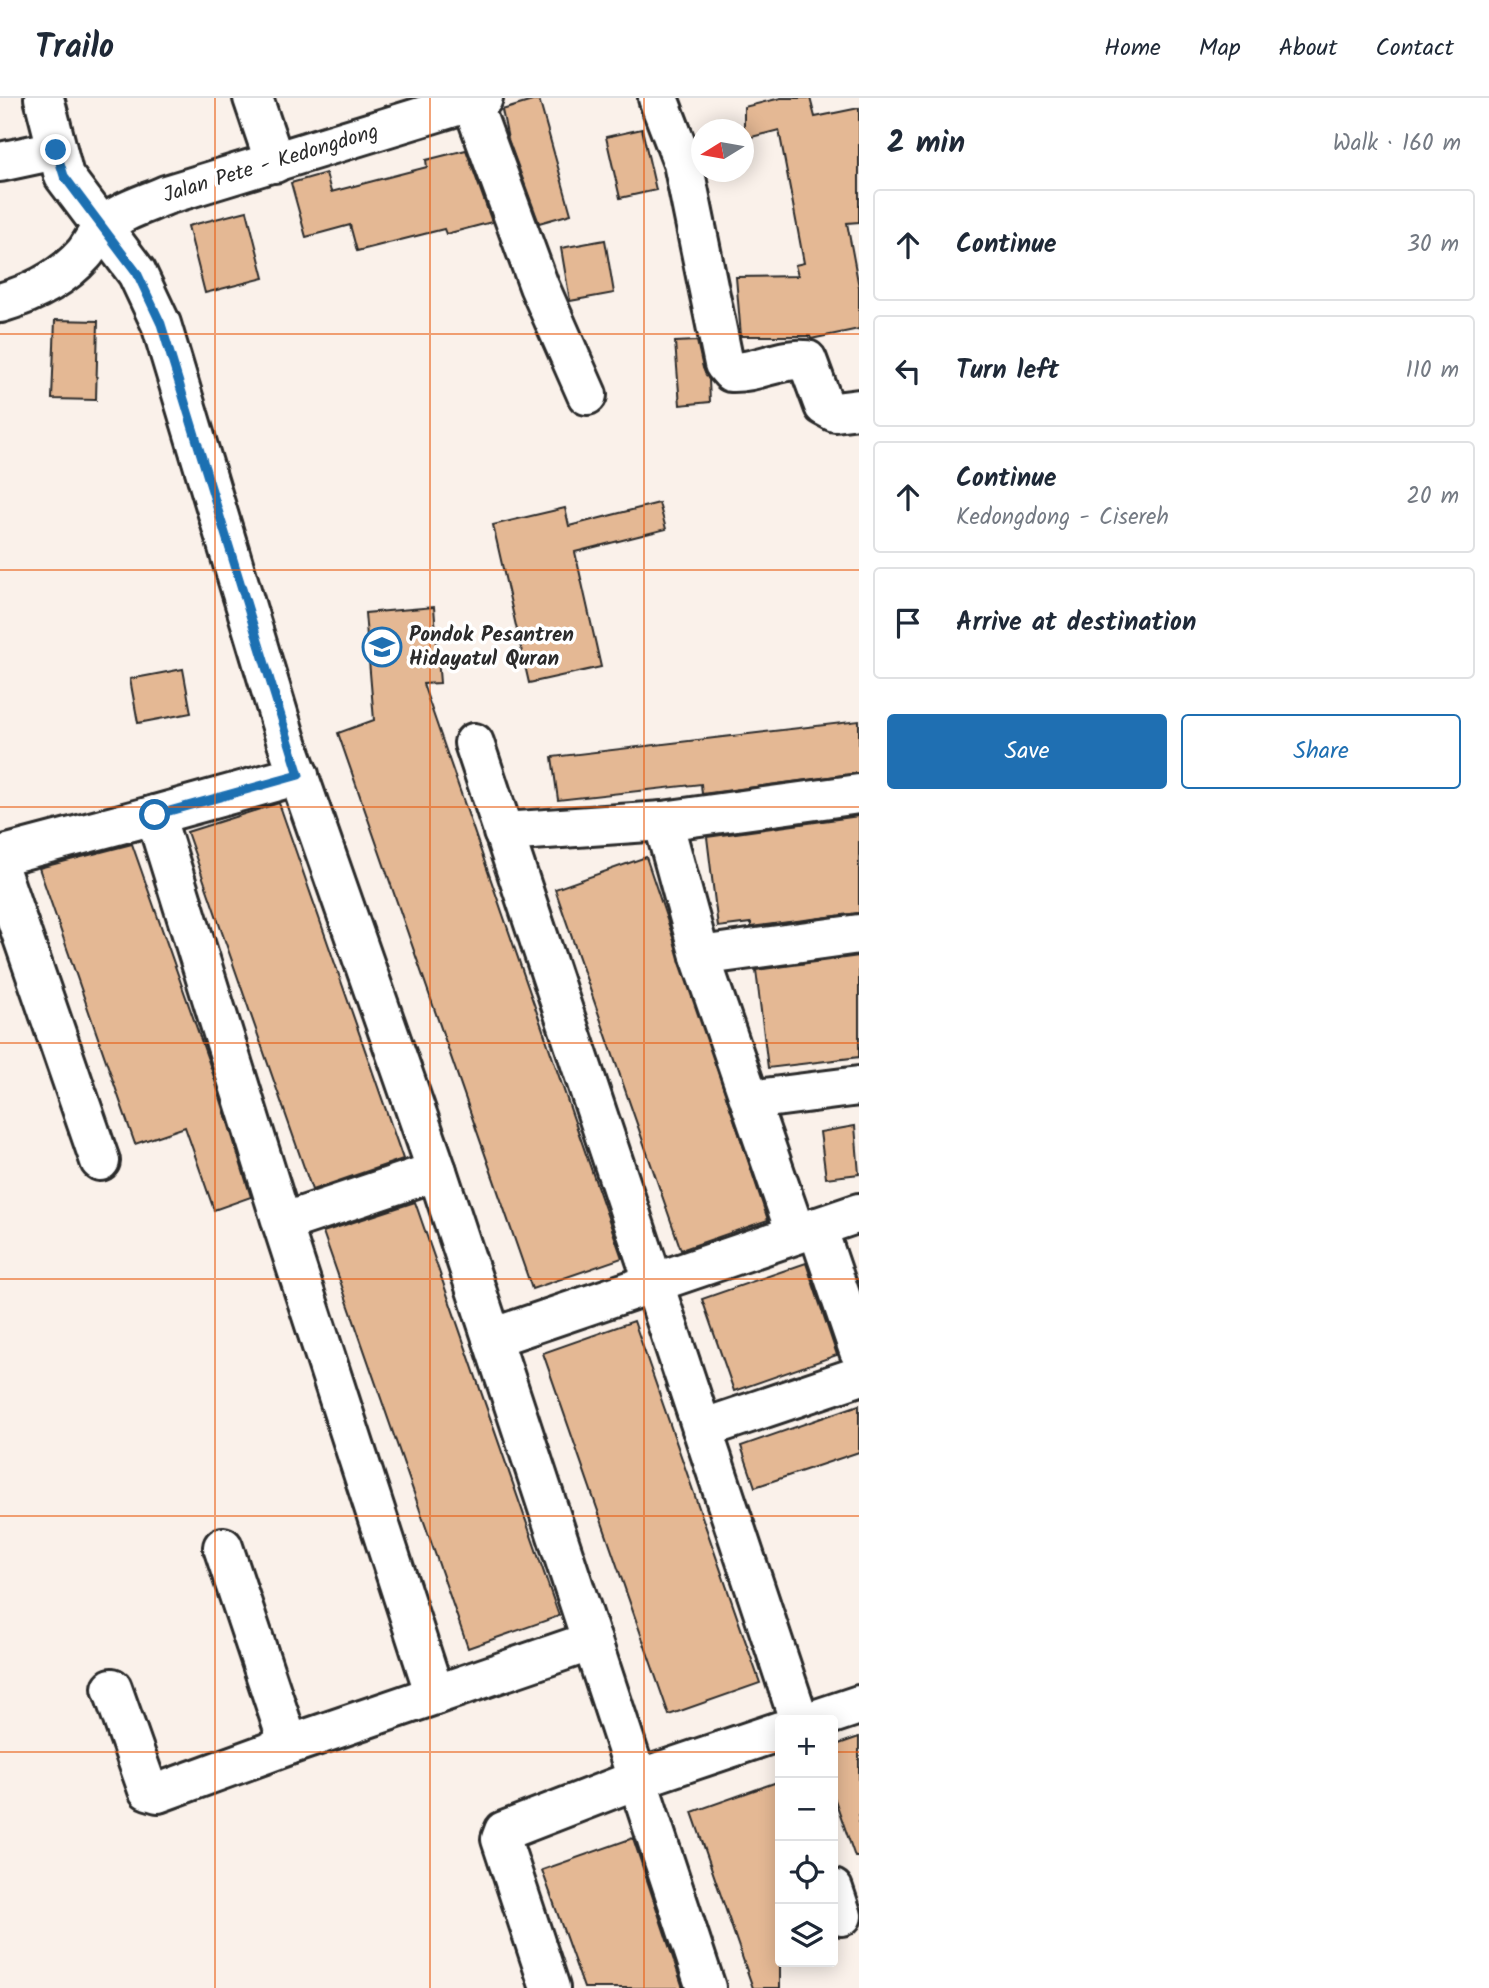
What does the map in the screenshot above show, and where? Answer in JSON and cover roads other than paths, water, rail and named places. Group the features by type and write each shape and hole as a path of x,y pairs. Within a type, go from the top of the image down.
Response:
{"street":[{"path":"44,98 64,176 137,273 161,324 299,775 437,1171 706,1988"},
{"path":"253,98 275,163"},
{"path":"658,98 683,163 724,364 731,372 739,372 787,360 807,360 824,407 835,412 859,409"},
{"path":"477,100 539,286 587,395"},
{"name":"Jalan Pete - Kedongdong","path":"103,227 124,213 166,195 477,100"},
{"path":"0,162 56,150"},
{"path":"0,303 24,296 66,272 85,253 103,227"},
{"path":"474,743 702,1429 780,1715"},
{"path":"0,856 299,775"},
{"path":"503,832 663,821 859,794"},
{"path":"155,815 282,1223 435,1695"},
{"path":"663,821 700,956 750,1100 859,1351"},
{"path":"0,871 100,1161"},
{"path":"700,956 859,934"},
{"path":"750,1100 859,1086"},
{"path":"282,1223 437,1171"},
{"path":"492,1338 859,1213"},
{"path":"702,1429 859,1376"},
{"path":"223,1547 289,1745"},
{"path":"112,1688 150,1793 158,1793 289,1745 592,1642"},
{"path":"829,1715 859,1705"},
{"path":"550,1988 501,1834 638,1779 775,1734"}],"place":[{"name":"Pondok Pesantren Hidayatul Quran","path":"382,647"}]}
